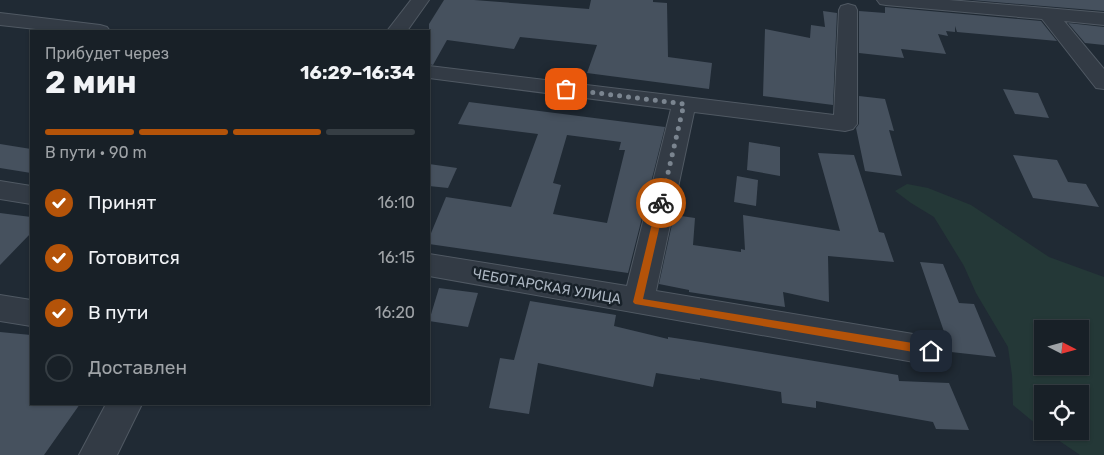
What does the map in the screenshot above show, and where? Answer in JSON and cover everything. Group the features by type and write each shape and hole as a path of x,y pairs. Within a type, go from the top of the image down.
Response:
{"street":[{"path":"398,30 420,0"},
{"path":"886,0 1104,19"},
{"path":"430,72 845,124 848,10"},
{"path":"1048,14 1104,83"},
{"path":"0,19 92,30"},
{"path":"638,302 684,104"},
{"path":"0,190 30,195"},
{"name":"ЧЕБОТАРСКАЯ УЛИЦА","path":"430,264 638,302 931,351"},
{"path":"0,308 30,313"},
{"path":"97,455 124,405"}],"green space":[{"path":"907,184 928,188 971,205 1049,257 1104,277 1104,455 1080,455 1058,440 1089,440 1089,385 1034,385 1034,422 1013,405 1012,375 1008,347 976,293 964,266 934,217 895,191"}],"building":[{"path":"444,0 474,0 589,9 591,0 653,0 653,2 667,3 668,57 712,63 709,89 587,73 597,45 520,37 514,49 447,40 433,65 430,64 429,24"},
{"path":"971,0 1104,0 1104,11"},
{"path":"885,7 1041,21 1057,41 957,32 955,26 955,32 946,31 948,36 938,34 946,54 901,49 904,58 859,53 859,11 885,13"},
{"path":"823,11 837,13 833,105 763,96 765,29 810,38 811,25 825,27"},
{"path":"1068,23 1104,27 1104,45 1085,43"},
{"path":"1003,89 1038,93 1049,118 1015,114"},
{"path":"859,96 885,99 894,131 889,130 902,176 865,171 856,128 859,124"},
{"path":"469,102 665,127 628,273 430,244 430,236 446,197 511,207 538,134 458,124","holes":["567,135 621,142 619,150 625,150 607,223 553,214 561,185 553,183"]},
{"path":"749,142 780,147 780,176 747,170"},
{"path":"0,144 30,149 30,173 0,168"},
{"path":"818,153 854,155 879,232 884,233 894,262 828,256 829,302 783,292 785,307 689,292 689,290 659,284 674,215 695,218 693,245 741,252 741,249 745,250 743,215 840,231"},
{"path":"1013,155 1057,160 1068,182 1086,184 1099,207 1033,198"},
{"path":"430,164 457,168 448,188 430,186"},
{"path":"737,176 758,180 756,206 734,202"},
{"path":"0,213 30,217 30,234 0,265"},
{"path":"920,262 943,264 959,303 974,304 996,357 951,352"},
{"path":"439,288 478,293 468,327 430,321"},
{"path":"530,301 616,315 614,326 668,339 668,337 701,342 898,375 899,381 949,383 969,430 936,429 933,422 816,401 816,408 782,403 781,392 700,378 700,380 656,373 653,387 538,363 529,414 489,408 500,358 514,360"},
{"path":"0,332 30,335 30,405 79,405 44,455 0,455"}],"way so far":[{"path":"566,89 684,104 661,203"}],"route":[{"path":"661,203 638,302 931,351"}]}
